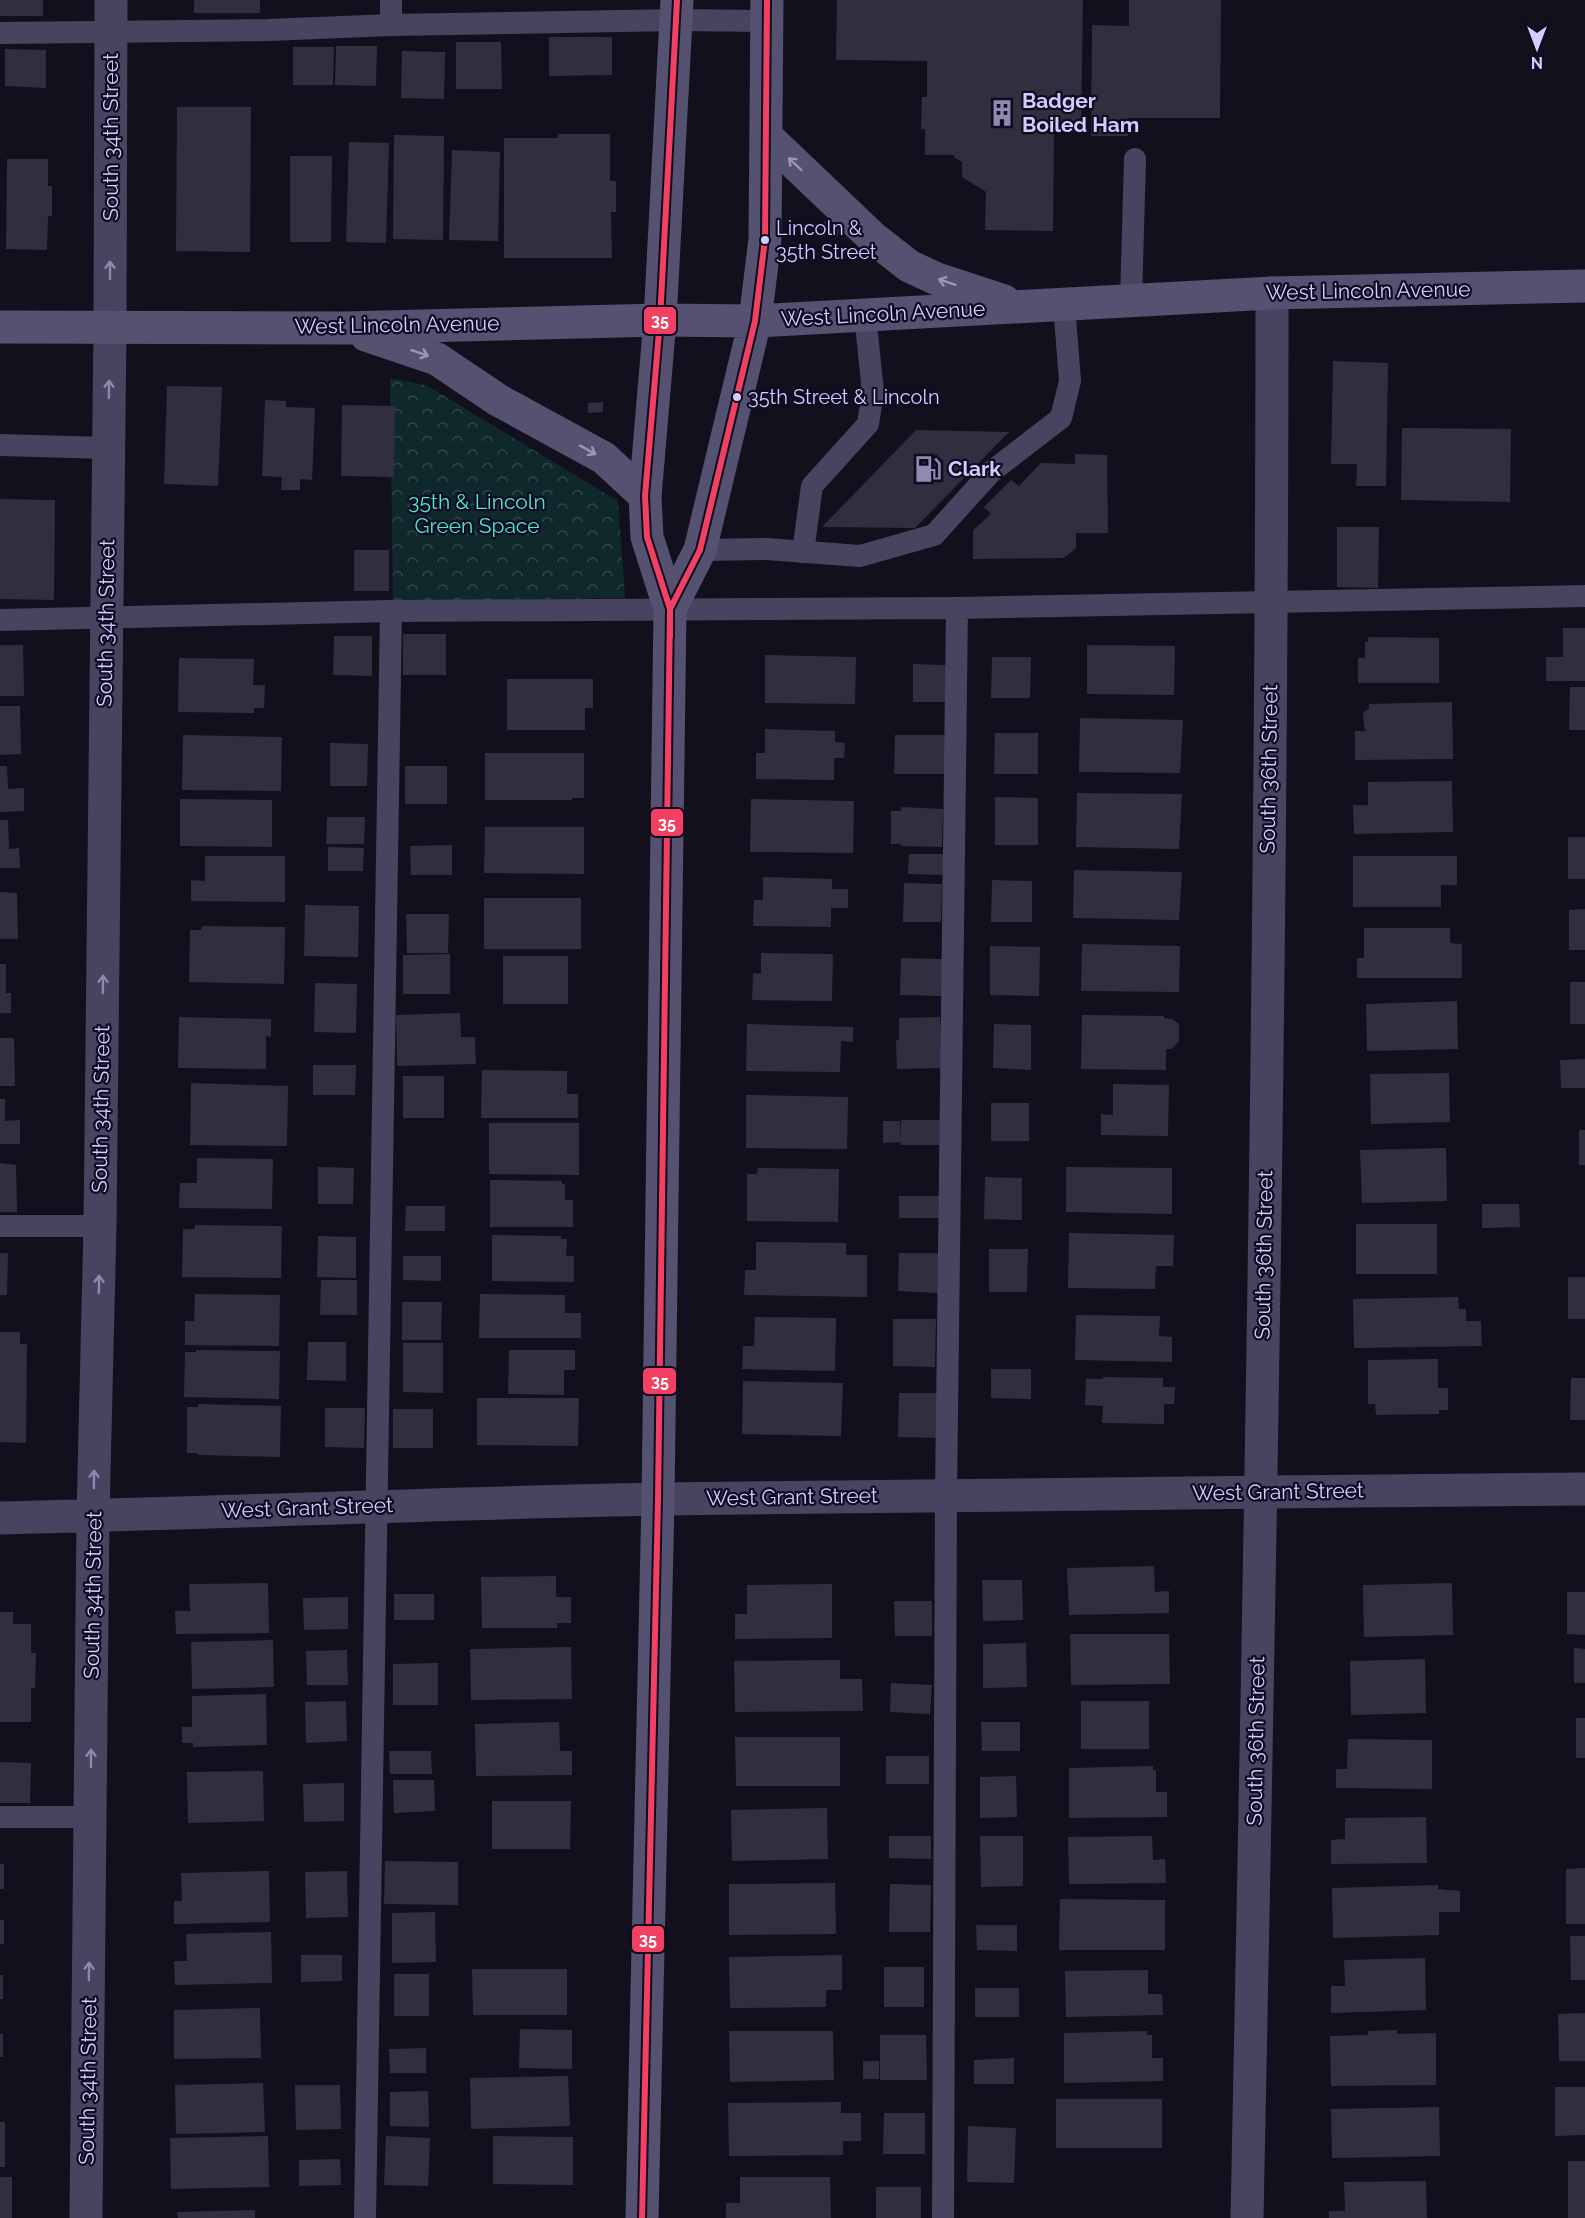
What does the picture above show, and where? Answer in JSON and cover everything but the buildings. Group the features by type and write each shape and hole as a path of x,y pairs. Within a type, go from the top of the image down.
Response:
{"main road":[{"path":"642,2218 658,1499 670,609 647,537 645,496 660,320 677,10"},
{"path":"670,609 700,550 755,321 765,239 766,10"},
{"path":"766,136 872,237 909,266 937,279 1023,307"},
{"name":"West Lincoln Avenue","path":"0,327 344,327 660,320 755,321 1272,292 1585,286"},
{"path":"344,327 437,359 498,399 604,458 645,496"}],"street":[{"name":"South 34th Street","path":"86,2218 93,1515 100,1226 110,328 111,16"},
{"name":"South 36th Street","path":"1247,2218 1261,1493 1271,603 1272,292"},
{"name":"West Grant Street","path":"0,1518 658,1499 946,1494 1585,1489"}],"lane":[{"path":"391,25 392,0"},
{"path":"0,33 111,16 268,30 677,10 766,10"},
{"path":"1131,300 1135,159"},
{"path":"700,550 767,549 860,556 934,535 991,472 1061,418 1070,381 1064,304"},
{"path":"803,552 812,486 868,424 873,392 866,315"},
{"path":"0,445 108,448"},
{"path":"0,620 391,611 957,608 1585,596"},
{"path":"943,2218 946,1494 957,608"},
{"path":"364,2218 391,611"},
{"path":"0,1226 100,1226"},
{"path":"0,1817 91,1817"}],"green space":[{"name":"35th & Lincoln Green Space","path":"390,378 426,385 618,501 625,598 393,601"}],"transit line":[{"name":"35","path":"670,637 670,609 647,537 645,496 660,320 677,0"},
{"name":"35","path":"642,2218 658,1499 670,609 700,550 755,321 765,239 767,0"}],"place":[{"name":"Badger Boiled Ham","path":"1002,113"},
{"name":"Lincoln & 35th Street","path":"765,240"},
{"name":"35th Street & Lincoln","path":"737,397"},
{"name":"Clark","path":"928,469"}]}
